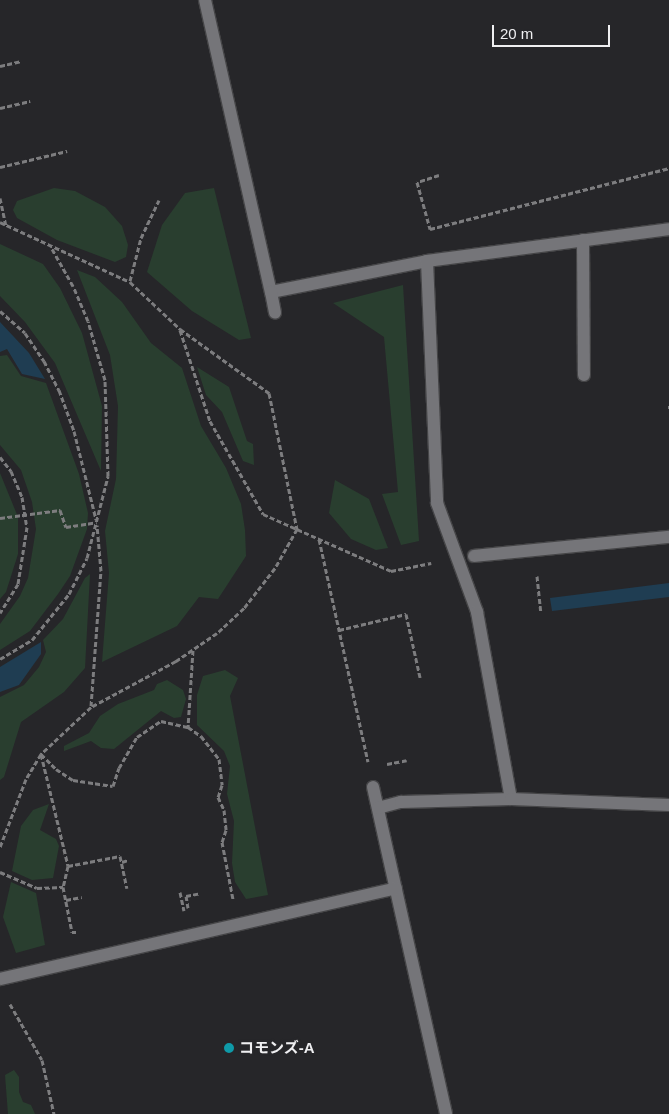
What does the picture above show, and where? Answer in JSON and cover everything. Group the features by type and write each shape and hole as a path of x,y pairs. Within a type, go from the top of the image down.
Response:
{"lane":[{"path":"205,0 275,313"},
{"path":"270,292 428,261 669,229"},
{"path":"583,240 584,375"},
{"path":"428,261 437,503 477,612 511,799"},
{"path":"474,556 669,536"},
{"path":"373,787 446,1114"},
{"path":"378,808 401,802 511,799 669,805"},
{"path":"0,979 396,888"}],"path":[{"path":"0,66 21,61"},
{"path":"0,108 30,101"},
{"path":"0,167 67,151"},
{"path":"439,175 417,182 430,229 669,168"},
{"path":"0,198 6,226"},
{"path":"130,282 141,238 159,200"},
{"path":"0,222 50,247 130,282 180,329 269,393 297,529 275,568 244,608 193,649 91,706 41,754 26,779 1,837 0,847"},
{"path":"0,660 32,640 69,594 87,558 108,476 105,380 88,321 73,286 50,247"},
{"path":"0,311 25,333 44,361 59,390 81,454 97,522 101,570 91,706"},
{"path":"180,329 210,421 263,514 391,571 457,558"},
{"path":"0,457 11,471 25,513 25,554 18,584 0,613"},
{"path":"0,518 25,513 60,510 66,527 97,522"},
{"path":"318,538 373,787"},
{"path":"534,550 541,612"},
{"path":"339,630 406,614 420,677"},
{"path":"188,727 193,649"},
{"path":"41,754 73,780 113,786 119,768 137,737 161,721 188,727 214,752 222,773 218,797 224,810 226,830 222,842 233,899 224,901"},
{"path":"41,754 68,866 63,887 72,932 82,931"},
{"path":"68,866 120,856 127,888"},
{"path":"122,862 128,860"},
{"path":"0,872 37,888 63,887"},
{"path":"180,892 181,911 188,910 186,896 202,893"},
{"path":"66,900 82,897"},
{"path":"9,1003 42,1060 54,1114"}],"green space":[{"path":"54,188 75,191 105,207 122,226 128,245 126,257 115,262 57,240 17,218 13,210 17,201"},
{"path":"214,188 251,338 239,340 192,311 147,272 162,225 185,193"},
{"path":"0,244 43,264 60,288 82,333 102,406 101,471 55,363 25,322 0,296"},
{"path":"77,270 95,277 122,302 151,343 182,368 201,426 226,468 241,504 245,530 246,556 218,599 199,597 177,626 102,662 109,573 105,531 116,479 118,406 110,355"},
{"path":"403,285 419,541 401,545 382,494 398,492 384,337 333,303"},
{"path":"7,355 21,376 46,383 79,474 88,513 87,529 70,576 30,631 0,650 0,624 20,596 28,578 36,529 32,502 21,470 0,445 0,356"},
{"path":"197,367 229,387 247,441 253,444 254,465 243,461 222,412 206,395"},
{"path":"0,473 18,517 18,554 6,592 0,599"},
{"path":"335,480 369,499 388,548 376,550 351,539 329,513"},
{"path":"90,574 85,668 64,692 21,722 4,777 0,780 0,697 24,685 39,667 46,652 43,640 63,619 85,578"},
{"path":"225,670 238,678 230,696 268,895 246,899 235,882 232,863 234,821 227,794 230,766 224,751 197,725 197,695 203,676"},
{"path":"167,680 183,690 186,699 181,717 174,718 161,711 114,749 101,748 91,741 64,751 64,746 89,733 100,716 118,704 154,690 157,684"},
{"path":"49,804 40,830 56,839 59,846 53,878 32,880 12,871 21,826 33,810"},
{"path":"11,882 36,893 45,945 16,953 3,917"},
{"path":"14,1070 19,1077 19,1092 23,1102 31,1105 35,1114 8,1114 5,1075"}],"water":[{"path":"0,322 29,353 45,379 22,374 7,349 0,352"},
{"path":"669,583 669,597 552,611 550,598"},
{"path":"41,642 41,654 19,685 0,692 0,667"}],"place":[{"name":"コモンズ-A","path":"229,1048"}]}
